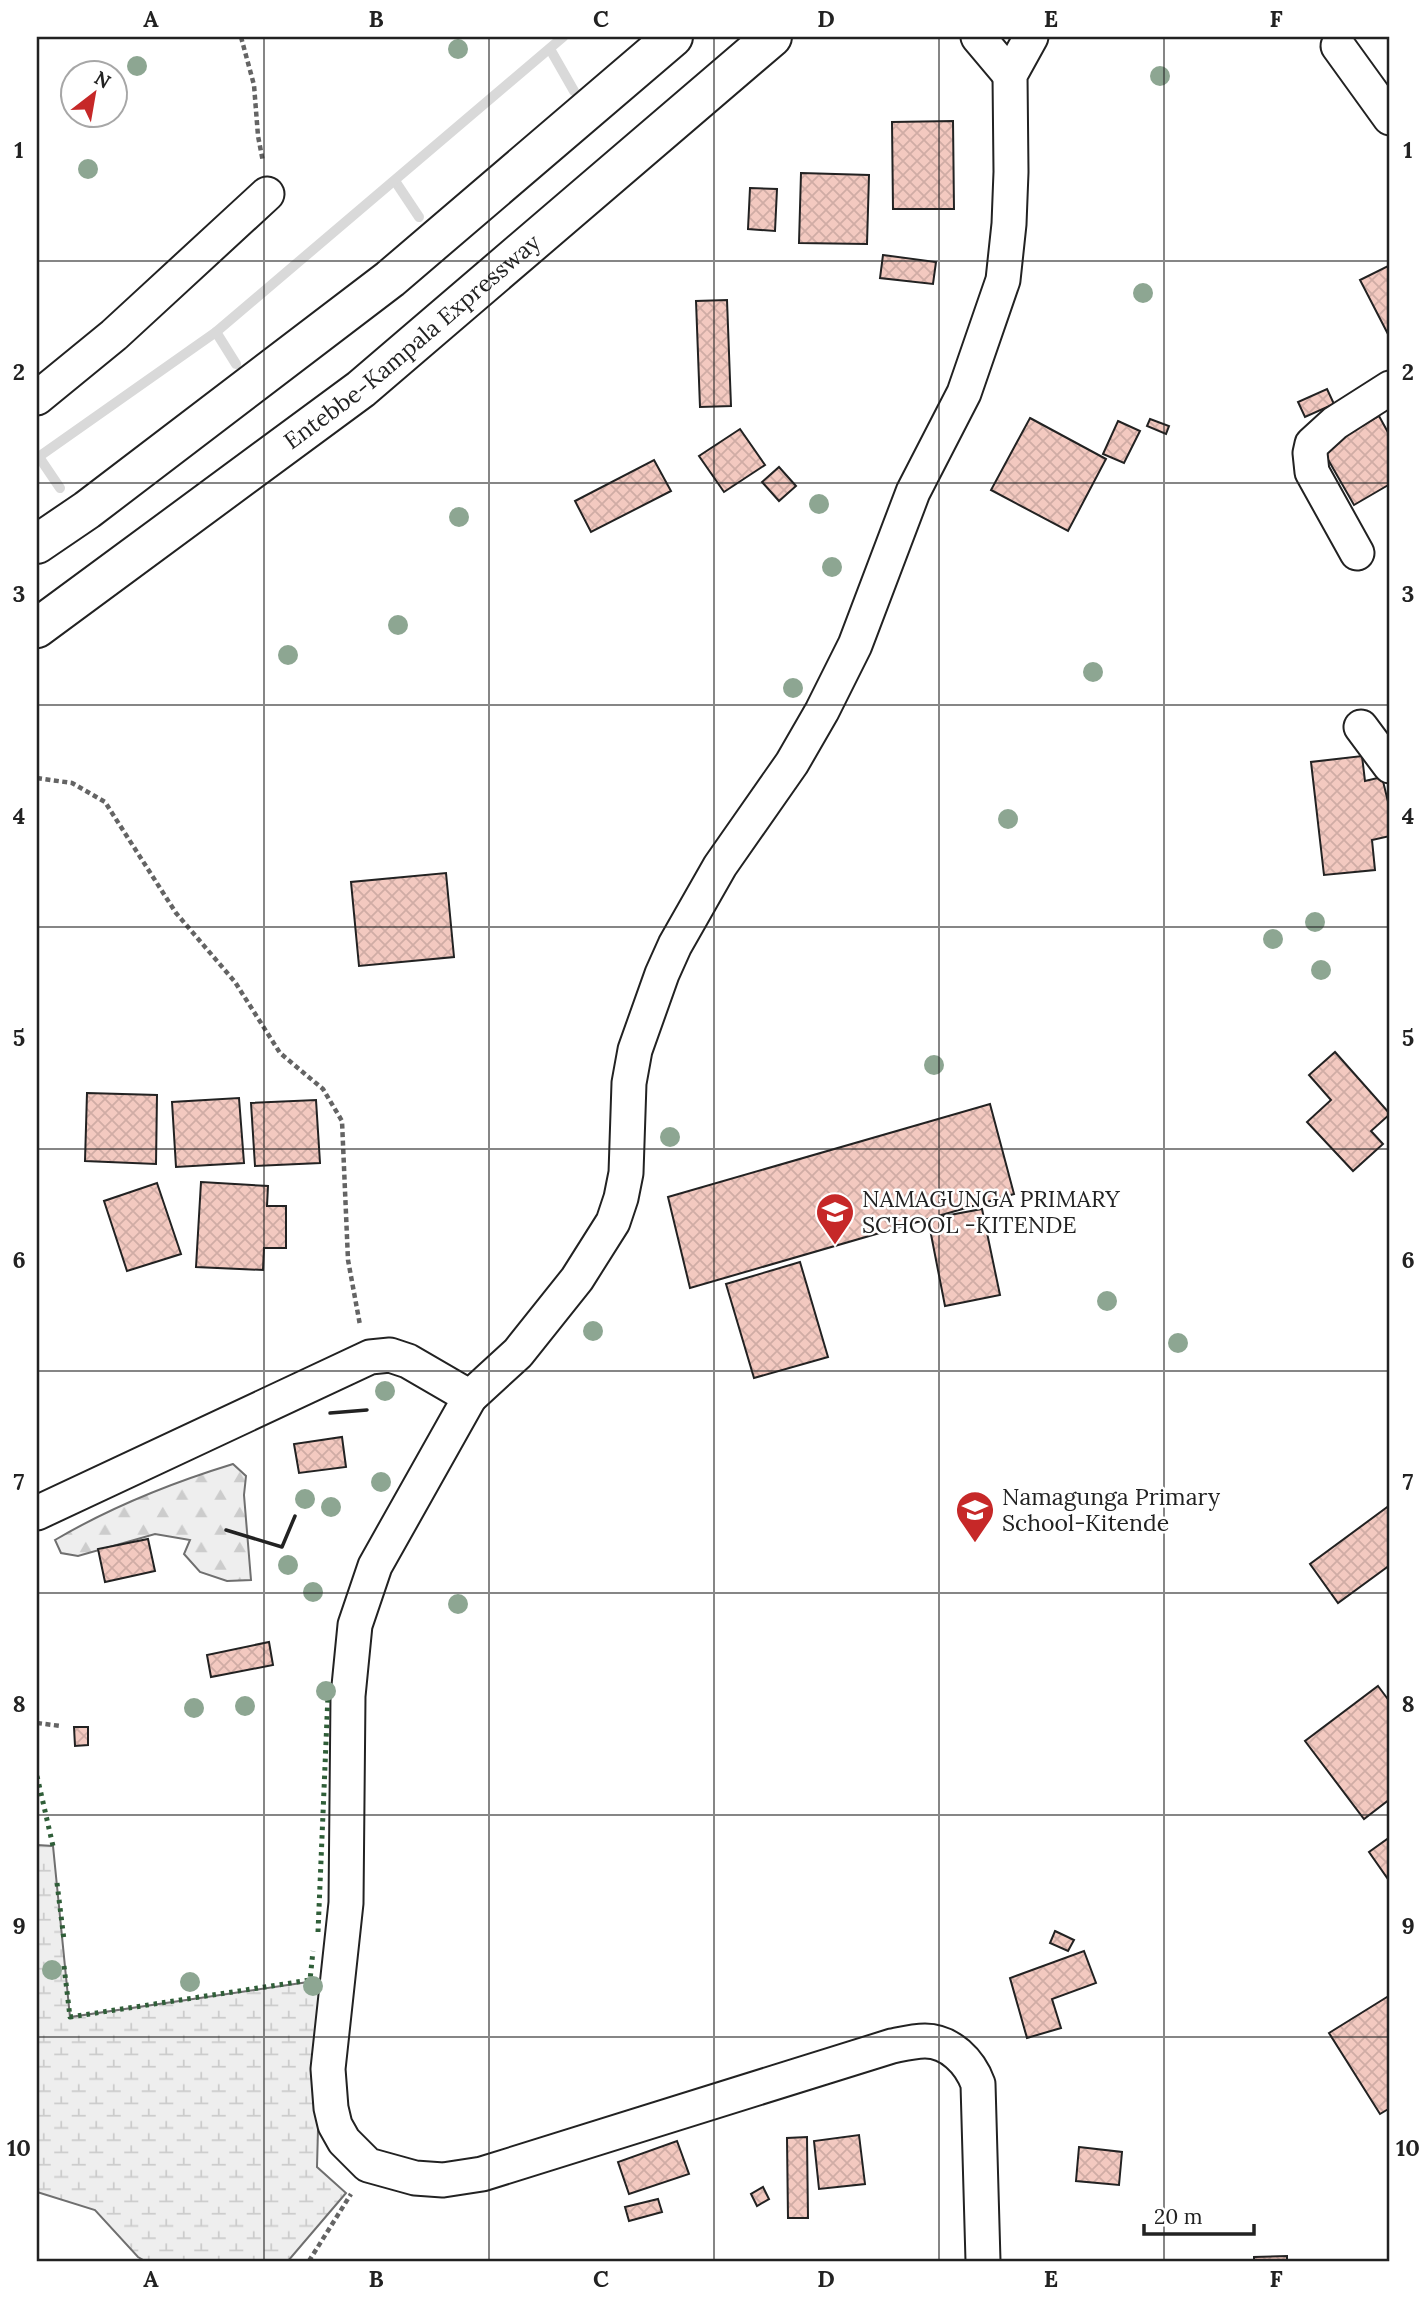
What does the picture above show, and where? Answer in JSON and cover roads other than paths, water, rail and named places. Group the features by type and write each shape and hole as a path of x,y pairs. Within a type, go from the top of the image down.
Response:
{"highway":[{"path":"37,544 87,510 390,279 673,37"},
{"name":"Entebbe-Kampala Expressway","path":"37,628 361,389 772,37"}],"street":[{"path":"978,37 1010,75"},
{"path":"983,2261 978,2084 965,2061 941,2045 926,2041 892,2046 482,2174 443,2180 415,2178 368,2165 344,2141 335,2125 328,2070 346,1903 348,1696 355,1625 375,1566 470,1397 519,1353 577,1279 613,1222 626,1173 629,1083 635,1050 662,974 675,945 720,866 792,763 822,711 855,645 913,492 964,393 1003,281 1011,172 1010,75 1031,37"},
{"path":"1338,46 1390,118"},
{"path":"37,398 114,335 267,194"},
{"path":"1357,553 1312,472 1312,443 1335,423 1390,388"},
{"path":"1361,727 1390,766"},
{"path":"37,1513 370,1357 390,1355 408,1361 470,1397"}],"waterway":[{"path":"37,458 216,332 563,37"},
{"path":"550,49 574,91"},
{"path":"395,181 419,217"},
{"path":"216,332 236,364"},
{"path":"39,457 60,488"}],"place":[{"name":"NAMAGUNGA PRIMARY SCHOOL -KITENDE","path":"835,1246"},
{"name":"Namagunga Primary School-Kitende","path":"975,1544"}]}
